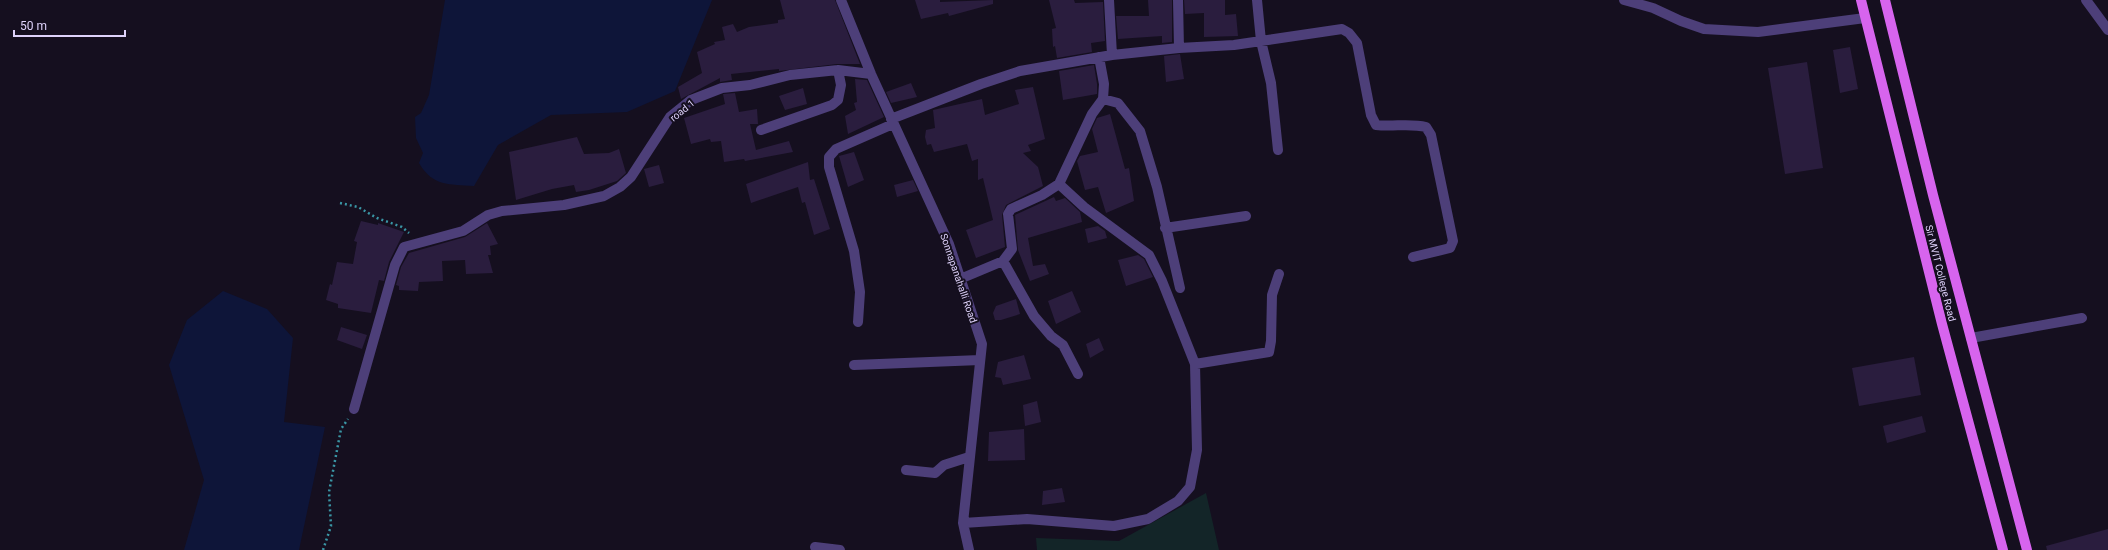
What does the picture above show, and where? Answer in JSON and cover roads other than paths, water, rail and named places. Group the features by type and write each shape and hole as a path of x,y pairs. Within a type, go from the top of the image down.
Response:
{"main road":[{"name":"Sir MVIT College Road","path":"1861,0 1942,324 2003,550"},
{"name":"Sir MVIT College Road","path":"1885,0 1933,195 2027,550"}],"street":[{"name":"Sonnapanahalli Road","path":"841,0 871,74 948,244 982,344 963,523 969,550"},
{"path":"1109,0 1112,56"},
{"path":"1178,0 1178,48"},
{"path":"1257,0 1261,41 1271,82 1278,150"},
{"path":"1624,0 1653,8 1681,21 1704,29 1758,32 1865,18"},
{"path":"2086,0 2108,30"},
{"path":"858,322 860,292 854,251 829,167 829,157 836,149 892,121 981,84 1020,70 1099,57 1178,48 1234,45 1342,29 1349,33 1357,43 1371,115 1376,125 1390,127 1417,125 1426,127 1430,135 1453,241 1450,248 1413,257"},
{"path":"960,279 1003,261 1012,249 1008,214 1011,209 1059,184 1092,114 1103,99 1104,84 1099,57"},
{"name":"road 1","path":"354,409 395,265 404,247 463,231 488,215 502,211 564,205 604,196 620,188 631,176 670,117 691,100 722,88 750,85 790,76 838,70 871,74"},
{"path":"761,130 832,104 838,100 841,85 838,70"},
{"path":"1103,99 1118,103 1140,131 1157,187 1165,228 1180,288"},
{"path":"963,523 1027,519 1114,526 1148,519 1178,501 1190,487 1196,450 1195,364 1162,281 1149,255 1084,207 1059,184"},
{"path":"1165,228 1246,216"},
{"path":"1003,261 1034,316 1051,336 1063,345 1078,374"},
{"path":"1195,364 1269,352 1271,341 1272,295 1279,274"},
{"path":"1971,338 2082,318"},
{"path":"854,366 980,360"},
{"path":"906,470 935,473 944,465 969,457"},
{"path":"815,546 840,550"}],"water":[{"path":"445,0 712,0 675,91 627,112 551,115 498,145 474,186 442,183 424,171 419,163 423,153 416,138 415,117 421,113 429,95"},
{"path":"223,291 267,309 293,338 284,422 325,427 299,550 184,550 204,480 169,365 187,320"}]}
